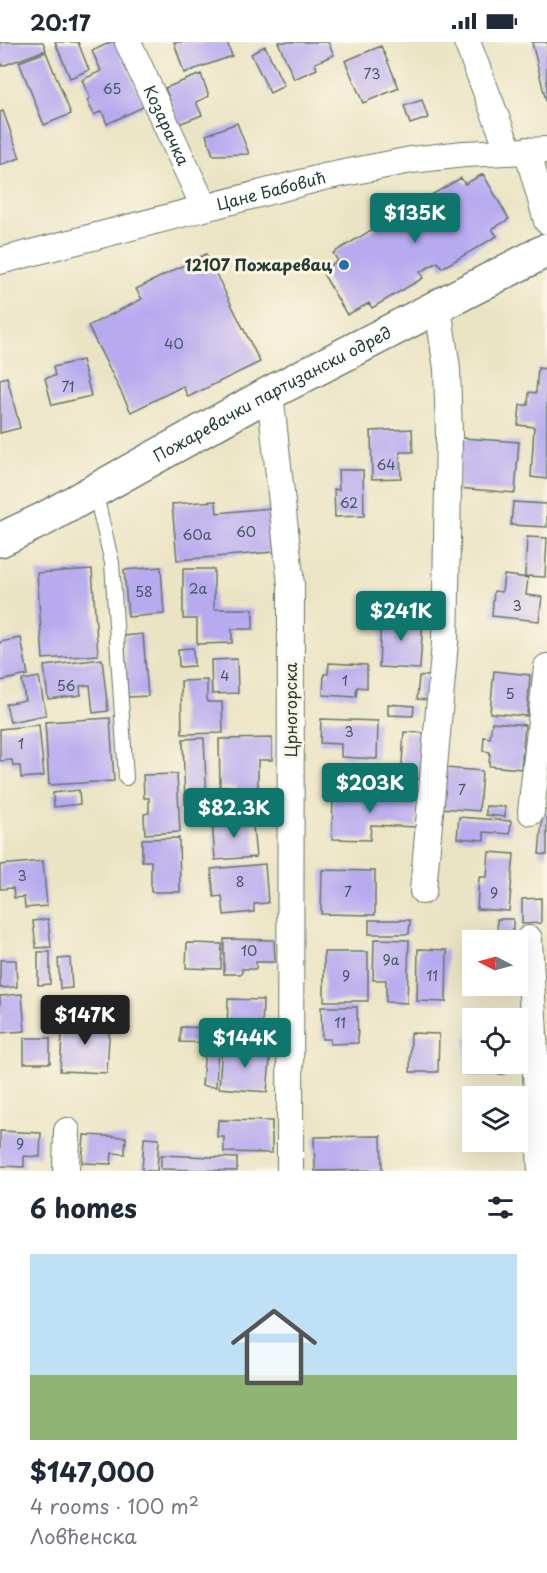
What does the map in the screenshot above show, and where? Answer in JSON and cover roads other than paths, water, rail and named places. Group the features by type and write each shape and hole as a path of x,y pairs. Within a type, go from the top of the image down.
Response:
{"street":[{"name":"Козарачка","path":"128,42 204,207"},
{"path":"468,42 528,150 547,221"},
{"name":"Цане Бабовић","path":"0,261 324,177 411,160 528,150"},
{"name":"Пожаревачки партизански одред","path":"0,540 44,519 270,393 547,250"},
{"path":"423,891 446,632 447,369 438,307"},
{"name":"Црногорска","path":"270,393 291,585 290,1171"},
{"path":"531,812 547,667"},
{"path":"529,939 541,1171"},
{"path":"66,1171 67,1131"}],"lane":[{"path":"95,490 112,563 126,778"}],"place":[{"name":"12107 Пожаревац","path":"344,265"}]}
